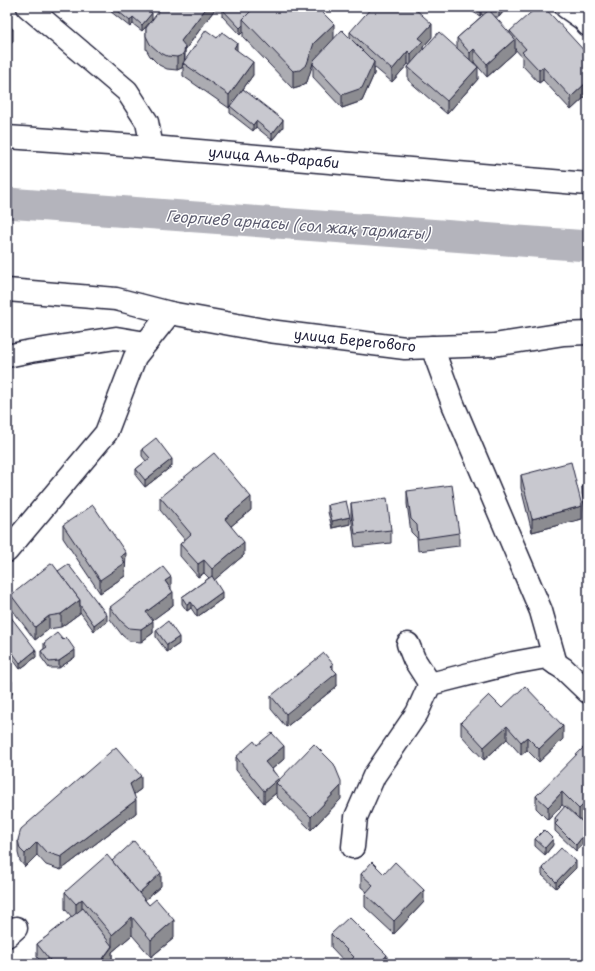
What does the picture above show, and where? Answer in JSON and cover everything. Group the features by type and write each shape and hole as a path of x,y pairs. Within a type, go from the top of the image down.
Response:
{"street":[{"path":"28,7 127,91 147,122 152,147"},
{"path":"566,7 583,19 588,25"},
{"name":"улица Аль-Фараби","path":"7,137 152,147 588,184"},
{"name":"улица Берегового","path":"7,290 116,299 170,313 276,332 406,348 494,345 564,334 588,333"},
{"path":"7,551 106,433 135,357 170,313"},
{"path":"7,356 31,350 116,338 146,343"},
{"path":"432,347 454,404 541,611 556,664"},
{"path":"408,644 414,659 430,684"},
{"path":"430,684 513,663 546,657 564,669 588,692"},
{"path":"353,847 356,817 374,776 417,713 430,684"}],"building":[{"path":"113,7 144,7 152,13 142,25 133,17 130,21"},
{"path":"162,7 207,7 181,41 185,46 184,52 182,55 177,57 167,56 159,52 150,44 146,36 146,28"},
{"path":"225,7 251,7 253,9 243,19 243,25 240,28 222,9"},
{"path":"255,7 317,7 334,24 314,43 307,64 300,70 293,71 243,19"},
{"path":"372,7 413,7 432,24 419,38 423,41 411,54 408,51 392,70 350,32"},
{"path":"537,7 544,7 588,55 588,81 571,97 543,67 539,70 522,52 526,49 510,31"},
{"path":"489,10 515,39 487,64 474,49 470,53 457,38"},
{"path":"7,23 13,29 7,35"},
{"path":"206,30 217,38 222,32 237,43 234,48 253,62 229,95 183,63"},
{"path":"342,30 374,62 362,88 342,95 313,64 314,60"},
{"path":"439,32 478,67 447,101 408,67"},
{"path":"243,89 283,120 272,134 256,121 253,125 230,106"},
{"path":"156,438 172,459 145,480 136,469 150,458 142,449"},
{"path":"214,453 251,497 225,519 244,542 212,569 204,560 198,564 180,544 191,534 160,497"},
{"path":"571,462 582,506 532,519 521,475"},
{"path":"452,485 459,533 418,539 417,525 411,519 407,491"},
{"path":"588,486 588,513 587,513 582,487"},
{"path":"387,498 391,530 355,534 351,503"},
{"path":"346,501 350,517 332,521 328,505"},
{"path":"93,505 126,553 121,556 125,563 100,580 63,525"},
{"path":"52,563 80,600 61,614 49,616 35,627 11,595"},
{"path":"68,564 107,615 94,625 80,605 80,600 58,571"},
{"path":"163,567 171,577 165,581 173,592 146,612 153,621 141,629 129,628 110,607"},
{"path":"212,576 222,592 197,610 191,602 187,605 182,597"},
{"path":"10,616 36,650 20,663 7,645 7,618"},
{"path":"168,621 179,637 167,645 156,630"},
{"path":"57,633 63,640 66,637 75,650 59,661 49,662 41,651 47,647 44,643"},
{"path":"324,653 333,664 330,666 337,673 286,714 271,696"},
{"path":"7,675 12,681 7,685"},
{"path":"525,686 563,726 539,749 527,737 521,742 507,726 484,747 461,722 489,695 502,708"},
{"path":"272,733 284,746 265,762 279,778 264,791 236,757 254,741 257,745"},
{"path":"314,744 334,764 341,781 341,786 311,817 276,783"},
{"path":"116,747 141,776 130,784 136,800 61,857 46,852 37,842 25,854 20,849 18,840 21,829"},
{"path":"584,747 588,751 588,800 579,809 562,792 548,807 536,796"},
{"path":"565,806 588,827 588,841 583,836 576,845 555,824 558,821 555,818"},
{"path":"544,830 553,839 545,848 535,839"},
{"path":"134,841 161,873 139,893 112,861"},
{"path":"561,848 576,861 556,882 542,868"},
{"path":"107,855 149,905 156,899 174,920 151,940 132,917 112,935 82,899 76,904 65,892"},
{"path":"372,862 384,874 395,862 424,890 394,921 365,894 373,885 361,874"},
{"path":"83,908 112,946 99,964 53,964 37,944"},
{"path":"349,917 387,955 379,964 374,962 372,964 347,964 354,957 331,934"}],"waterway":[{"name":"Георгиев арнасы (сол жақ тармағы)","path":"7,203 588,246"}]}
